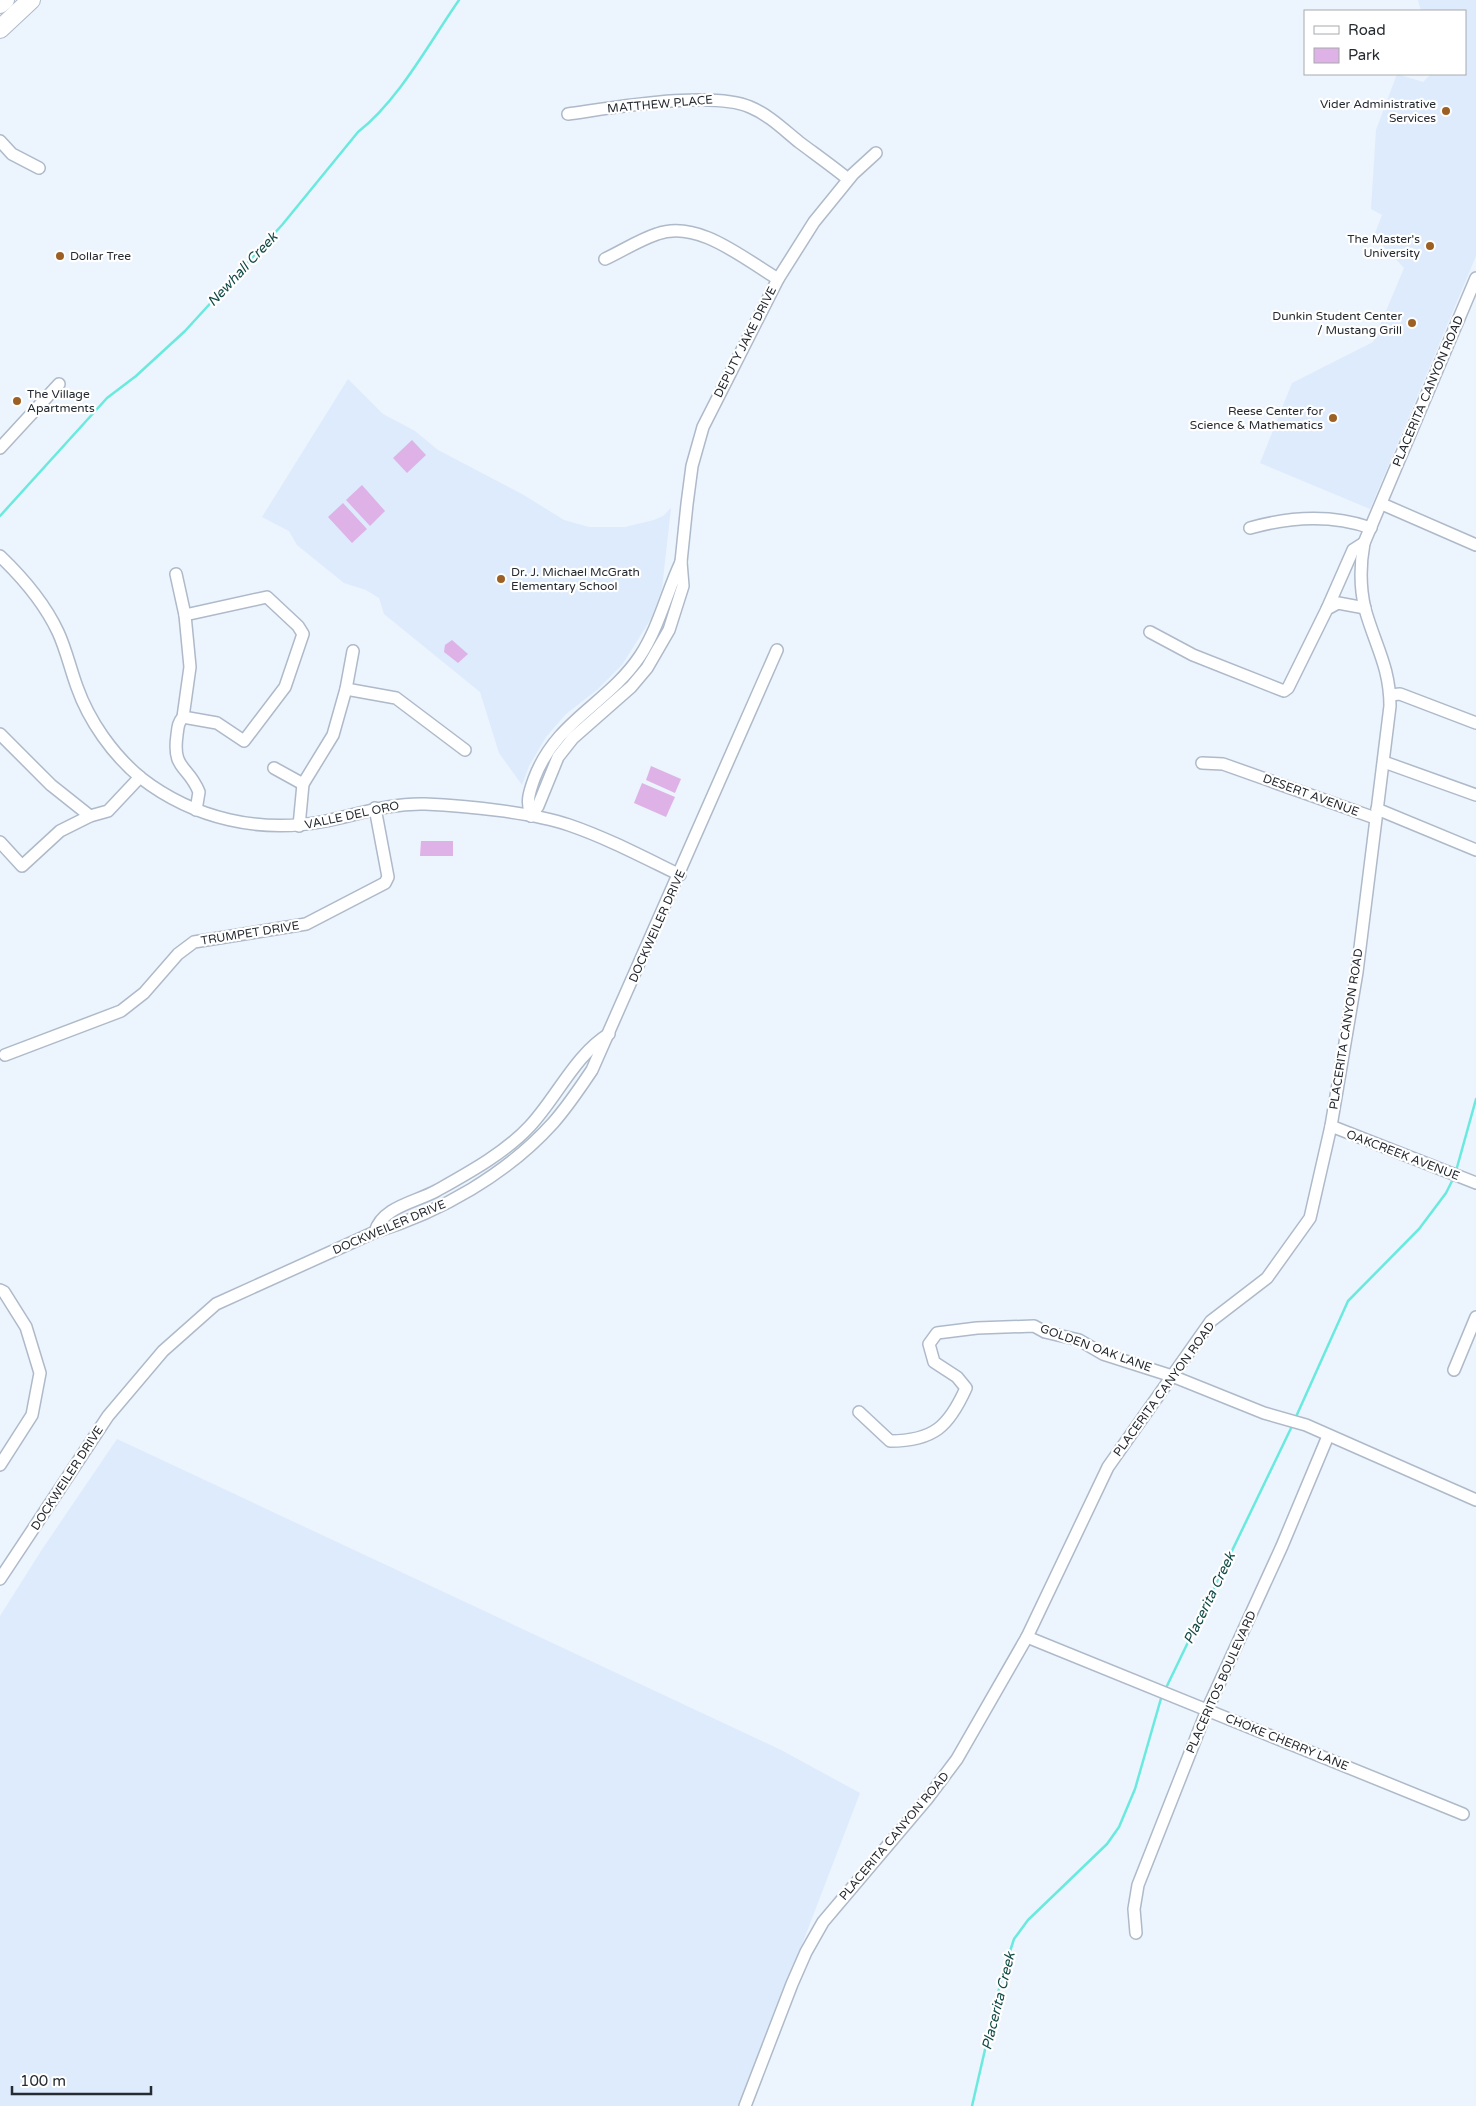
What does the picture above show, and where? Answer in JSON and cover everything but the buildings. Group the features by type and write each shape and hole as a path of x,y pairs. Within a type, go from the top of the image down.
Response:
{"main road":[{"path":"0,4 4,0"},
{"path":"0,29 31,0"}],"street":[{"name":"MATTHEW PLACE","path":"568,114 695,100 718,99 730,101 748,106 768,116 848,178"},
{"path":"0,141 12,154 39,168"},
{"name":"DEPUTY JAKE DRIVE","path":"531,816 538,806 550,772 568,744 631,687 658,651 678,610 683,586 681,562 692,466 703,427 778,279 814,222 848,178 876,153"},
{"path":"606,259 658,233 676,230 693,231 778,279"},
{"name":"PLACERITA CANYON ROAD","path":"745,2106 792,1984 823,1922 946,1776 1027,1636 1108,1466 1211,1321 1267,1278 1310,1218 1331,1126 1356,972 1384,762 1390,695 1386,667 1365,608 1361,571 1364,544 1476,278"},
{"path":"0,448 59,384"},
{"path":"1382,504 1476,545"},
{"path":"1250,528 1275,521 1301,518 1327,519 1371,528"},
{"path":"1150,632 1193,655 1284,691 1288,688 1353,550 1364,544"},
{"name":"VALLE DEL ORO","path":"0,556 33,591 48,613 64,647 87,711 112,748 140,777 169,797 196,810 243,823 272,827 299,826 400,804 426,804 531,816 567,824 608,840 680,875"},
{"path":"176,574 185,615 190,667 183,717 178,723 174,751 178,763 199,792 196,810"},
{"path":"183,717 217,723 244,741 285,687 303,634 298,626 267,597 185,615"},
{"path":"1327,608 1338,603 1365,608"},
{"name":"DOCKWEILER DRIVE","path":"0,1580 108,1416 163,1351 216,1304 375,1232 398,1226 455,1199 519,1155 553,1123 572,1100 592,1070 680,875 777,650"},
{"path":"299,826 303,784 333,735 346,689 353,651"},
{"path":"346,689 396,698 464,750"},
{"path":"1390,695 1400,694 1476,723"},
{"path":"0,734 51,784 90,816"},
{"name":"DESERT AVENUE","path":"1202,762 1223,764 1248,772 1376,814 1476,850"},
{"path":"1384,762 1476,794"},
{"path":"274,768 303,784"},
{"path":"0,842 22,866 60,831 90,816 108,811 140,777"},
{"name":"TRUMPET DRIVE","path":"5,1055 121,1011 144,993 178,954 194,942 306,924 385,883 388,877 375,808"},
{"path":"375,1232 379,1221 388,1213 426,1197 462,1176 515,1140 552,1100 587,1051 609,1034"},
{"name":"OAKCREEK AVENUE","path":"1331,1126 1476,1184"},
{"path":"0,1290 4,1292 26,1327 40,1373 32,1415 0,1465"},
{"path":"1454,1370 1476,1316"},
{"name":"GOLDEN OAK LANE","path":"859,1412 890,1441 916,1440 944,1426 955,1411 966,1388 957,1377 934,1362 930,1344 937,1333 951,1330 1034,1326 1045,1332 1079,1340 1103,1354 1172,1376 1264,1413 1306,1424 1328,1436 1476,1500"},
{"name":"PLACERITOS BOULEVARD","path":"1136,1933 1134,1909 1138,1885 1207,1710 1282,1546 1328,1436"},
{"name":"CHOKE CHERRY LANE","path":"1027,1636 1464,1814"}],"shaded area":[{"name":"The Master's University","path":"1418,0 1476,0 1476,256 1370,509 1260,463 1292,383 1373,342 1404,268 1374,236 1382,215 1371,209 1376,130 1397,75 1423,82 1430,75 1466,75 1466,10 1421,10"},
{"name":"Dr. J. Michael McGrath Elementary School","path":"348,379 383,414 415,431 438,450 522,494 564,520 589,527 625,527 654,520 663,516 671,508 662,588 652,617 622,665 598,689 566,714 546,737 529,766 522,785 499,753 480,692 384,614 379,598 366,590 344,583 297,545 289,531 262,517"},
{"path":"117,1439 781,1750 860,1793 740,2106 0,2106 0,1616 41,1551"}],"green space":[{"path":"412,440 426,455 407,473 393,458"},
{"path":"362,485 385,511 370,526 346,500"},
{"path":"343,503 367,529 352,543 328,517"},
{"path":"452,640 468,654 458,663 444,652 445,645"},
{"path":"651,766 681,779 675,793 646,780"},
{"path":"642,783 675,797 666,817 634,803"},
{"path":"421,841 453,841 453,856 420,856"}],"waterway":[{"name":"Newhall Creek","path":"0,516 107,398 136,376 185,331 282,225 358,132 373,119 400,88 459,0"},
{"name":"Placerita Creek","path":"1456,1171 1476,1099"},
{"name":"Placerita Creek","path":"1295,1419 1348,1301 1419,1229 1446,1193 1453,1179"},
{"name":"Placerita Creek","path":"1165,1690 1293,1424"},
{"name":"Placerita Creek","path":"972,2106 1002,1976 1014,1939 1028,1920 1107,1844 1119,1827 1135,1789 1162,1695"}],"place":[{"name":"Vider Administrative Services","path":"1446,111"},
{"name":"The Master's University","path":"1430,246"},
{"name":"Dollar Tree","path":"60,256"},
{"name":"Dunkin Student Center / Mustang Grill","path":"1412,323"},
{"name":"The Village Apartments","path":"17,401"},
{"name":"Reese Center for Science & Mathematics","path":"1333,418"},
{"name":"Dr. J. Michael McGrath Elementary School","path":"501,579"}]}
